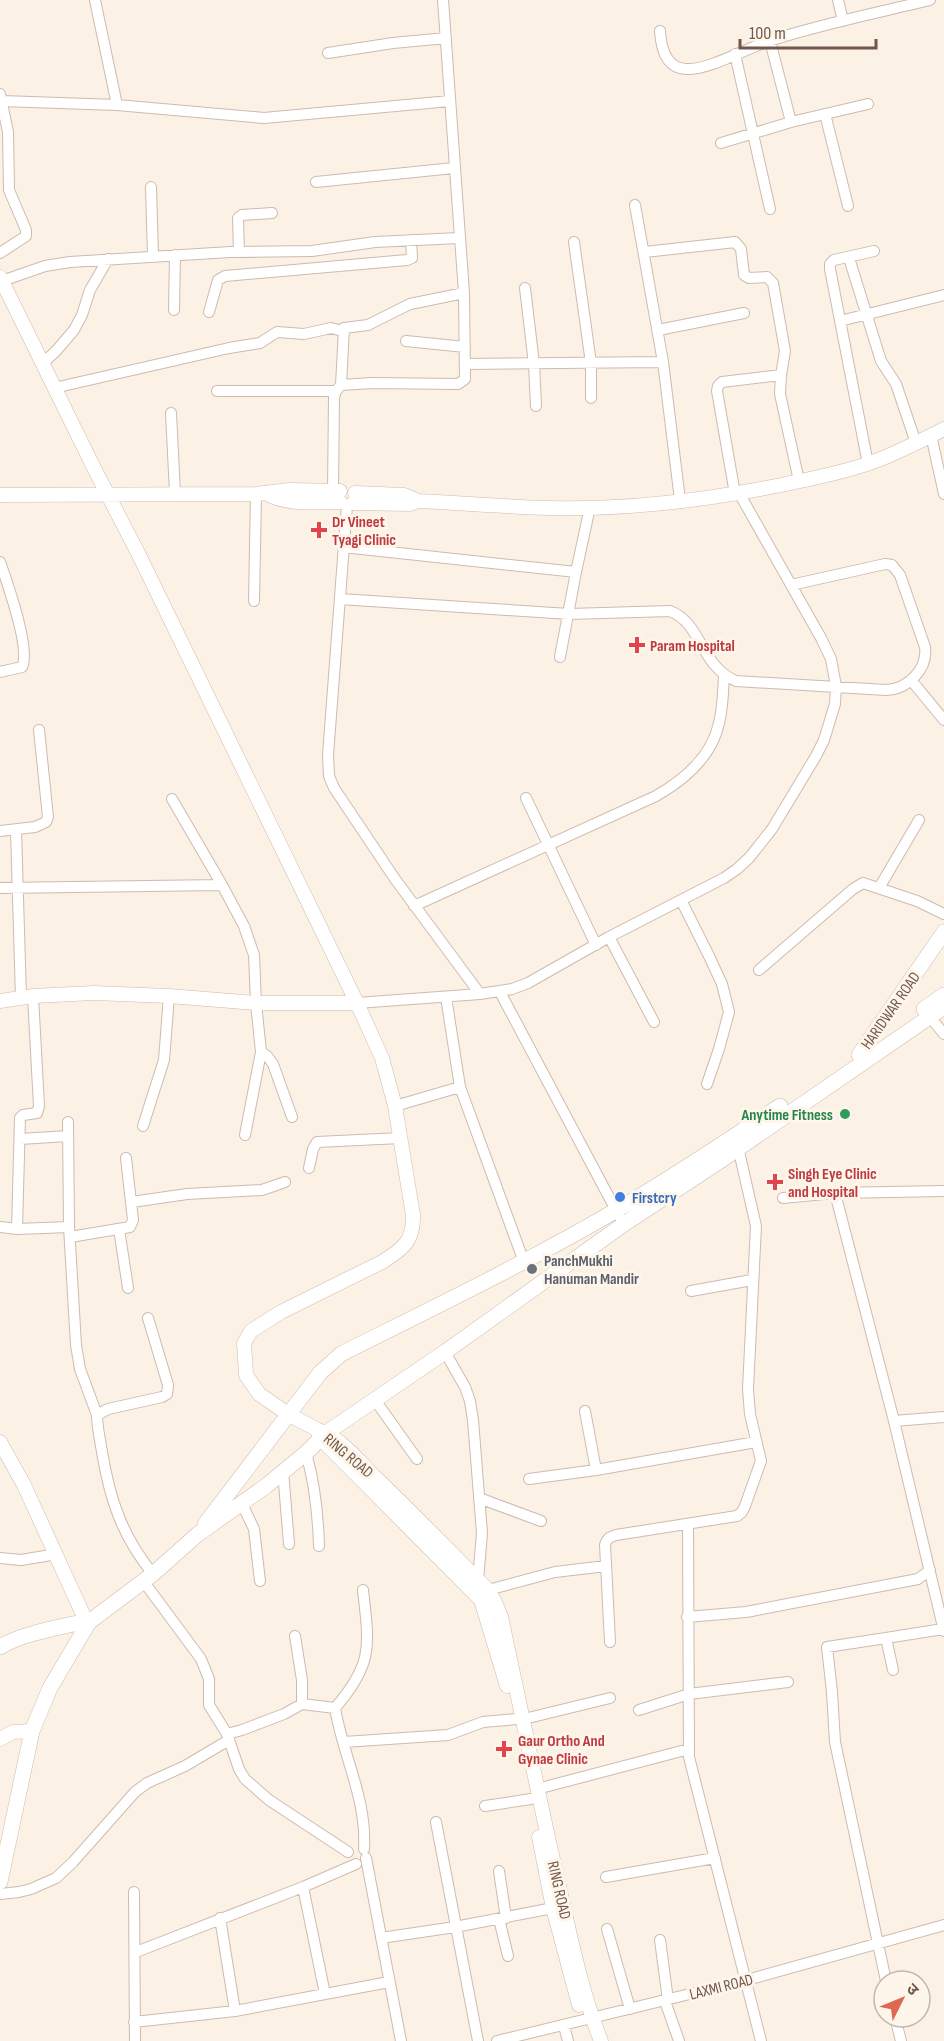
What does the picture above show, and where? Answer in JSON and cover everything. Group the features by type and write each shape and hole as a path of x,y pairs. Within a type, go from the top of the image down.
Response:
{"main road":[{"name":"HARIDWAR ROAD","path":"619,1218 720,1161 736,1141 861,1058 944,932"},
{"path":"861,1058 944,995"},
{"path":"861,1058 944,1007"},
{"path":"198,1534 320,1373 341,1354 524,1262 619,1218"},
{"path":"2,1644 88,1621 148,1578 198,1534 283,1472 306,1453 321,1434 446,1352 619,1218"},
{"path":"0,1882 32,1731 50,1688 88,1621"}],"street":[{"path":"94,0 117,105"},
{"path":"217,391 338,388 348,383 458,384 465,379 464,292 443,0"},
{"path":"838,0 843,21"},
{"path":"660,32 661,45 667,60 678,68 687,69 700,67 770,40 930,0"},
{"path":"328,53 446,38"},
{"path":"770,40 791,122"},
{"path":"735,54 770,209"},
{"path":"0,254 26,236 26,230 4,176 8,132 1,97 264,118 450,101"},
{"path":"721,143 791,122 868,104"},
{"path":"825,114 848,207"},
{"path":"316,182 454,168"},
{"path":"151,187 153,256"},
{"path":"635,205 663,362 680,500"},
{"path":"239,252 237,218 242,215 272,213"},
{"path":"321,1434 264,1398 251,1385 245,1367 244,1343 260,1324 382,1262 410,1239 414,1229 413,1215 395,1106 382,1058 139,555 2,286 52,265 108,259 239,252 312,251 375,242 459,238"},
{"path":"208,312 218,280 225,276 407,260 412,258 411,240"},
{"path":"574,242 591,363 591,398"},
{"path":"645,252 735,242 741,249 744,275 749,278 766,277 770,279 775,287 785,351 780,393 799,481"},
{"path":"868,464 830,264 834,260 874,251"},
{"path":"174,310 175,255"},
{"path":"849,258 880,361 896,384 916,443"},
{"path":"42,364 74,330 82,315 90,290 108,259"},
{"path":"525,288 534,364 536,406"},
{"path":"464,292 410,304 368,325 347,327 343,331 338,388 345,498 328,755 329,776 334,788 414,906 480,994"},
{"path":"840,321 944,295"},
{"path":"658,330 744,313"},
{"path":"54,388 229,348 255,345 277,332 304,334 331,328 343,331"},
{"path":"406,341 465,347"},
{"path":"466,364 663,362"},
{"path":"0,1001 94,993 255,1003 357,1003 500,992 528,983 737,869 772,829 816,756 824,740 835,704 836,687 831,660 821,638 737,494 720,411 718,386 722,382 781,375"},
{"path":"171,413 175,493"},
{"path":"0,495 261,494 289,490 345,498 404,495 418,501 551,508 590,507 737,494 799,481 868,464 944,429"},
{"path":"931,435 944,494"},
{"path":"254,601 261,494"},
{"path":"560,657 590,507"},
{"path":"343,547 576,572"},
{"path":"0,562 17,616 25,656 22,667 0,672"},
{"path":"340,599 569,614 670,611 681,615 689,624 711,661 724,676 736,681 895,690 911,680 924,661 925,647 900,575 892,565 885,564 791,585"},
{"path":"414,906 672,787 699,763 712,744 719,723 724,676"},
{"path":"911,680 944,720"},
{"path":"0,831 41,825 48,817 39,730"},
{"path":"526,798 596,945"},
{"path":"171,799 238,911 254,955 255,1003 261,1052 245,1135"},
{"path":"879,888 919,820"},
{"path":"16,830 27,997 39,1110 35,1114 23,1115 20,1118 17,1229"},
{"path":"759,969 859,885 868,884 917,901 944,914"},
{"path":"0,888 222,885"},
{"path":"681,900 718,975 729,1012 707,1084"},
{"path":"609,938 654,1022"},
{"path":"500,992 619,1218"},
{"path":"143,1126 164,1060 169,996"},
{"path":"446,997 460,1087 524,1262"},
{"path":"930,1017 944,1034"},
{"path":"261,1052 273,1064 292,1117"},
{"path":"395,1106 460,1087"},
{"path":"68,1122 69,1232 78,1357 80,1369 97,1415 107,1482 114,1506 148,1578 201,1659 209,1679 209,1705 228,1737 239,1769 252,1786 269,1800 348,1852"},
{"path":"20,1139 68,1136"},
{"path":"309,1168 317,1142 401,1138"},
{"path":"610,1642 605,1545 610,1537 737,1516 742,1512 761,1461 750,1414 747,1389 756,1226 736,1141"},
{"path":"0,1227 69,1232 130,1227 132,1202 126,1158"},
{"path":"132,1202 187,1194 262,1190 285,1182"},
{"path":"783,1198 835,1193 944,1191"},
{"path":"835,1193 894,1421 944,1630 827,1647 835,1742 883,1969"},
{"path":"119,1229 128,1288"},
{"path":"691,1291 752,1280"},
{"path":"97,1415 108,1409 167,1394 168,1385 148,1318"},
{"path":"446,1352 470,1401 482,1533 483,1585 555,1572 606,1566"},
{"path":"375,1400 417,1459"},
{"path":"585,1411 596,1470"},
{"path":"894,1421 944,1417"},
{"name":"RING ROAD","path":"321,1434 353,1455 483,1585 495,1602 501,1617 553,1908 587,2019 601,2041"},
{"name":"RING ROAD","path":"321,1434 481,1600 520,1719"},
{"path":"0,1442 24,1485 88,1621"},
{"path":"529,1479 596,1470 756,1442"},
{"path":"306,1453 314,1483 319,1546"},
{"path":"283,1472 289,1544"},
{"path":"479,1498 541,1521"},
{"path":"242,1504 254,1529 260,1581"},
{"path":"688,1524 689,1757 761,2041"},
{"path":"0,1558 21,1560 57,1554"},
{"path":"687,1617 746,1612 813,1600 918,1579 930,1570"},
{"path":"335,1708 356,1682 363,1668 368,1638 363,1590"},
{"path":"295,1636 302,1680 302,1704"},
{"path":"886,1638 893,1670"},
{"path":"639,1710 689,1694 788,1682"},
{"path":"344,1742 448,1735 483,1722 520,1719 610,1698"},
{"path":"0,1894 32,1889 56,1878 135,1792 152,1780 185,1766 228,1737 284,1714 302,1704 335,1708"},
{"path":"335,1708 363,1814 365,1853 400,2041"},
{"path":"0,1739 13,1732 32,1731"},
{"path":"485,1806 689,1749"},
{"name":"RING ROAD","path":"534,1794 564,1908 592,2041"},
{"path":"436,1822 478,2041"},
{"path":"356,1864 348,1858 348,1852 352,1847 357,1845 365,1853"},
{"path":"136,1952 361,1863 365,1853"},
{"path":"606,1877 715,1858"},
{"path":"499,1871 508,1956"},
{"path":"303,1887 325,1994"},
{"path":"134,1892 135,2041"},
{"path":"381,1938 503,1919 553,1908"},
{"path":"220,1918 235,2011"},
{"name":"LAXMI ROAD","path":"497,2041 747,1980 944,1925"},
{"path":"607,1929 630,2009"},
{"path":"660,1940 666,2000 679,2041"},
{"path":"134,2022 235,2011 388,1982"},
{"path":"564,2026 568,2041"}],"place":[{"name":"Dr Vineet Tyagi Clinic","path":"319,530"},
{"name":"Param Hospital","path":"637,645"},
{"name":"Anytime Fitness","path":"845,1114"},
{"name":"Singh Eye Clinic and Hospital","path":"775,1182"},
{"name":"Firstcry","path":"620,1197"},
{"name":"PanchMukhi Hanuman Mandir","path":"532,1269"},
{"name":"Gaur Ortho And Gynae Clinic","path":"504,1749"}]}
